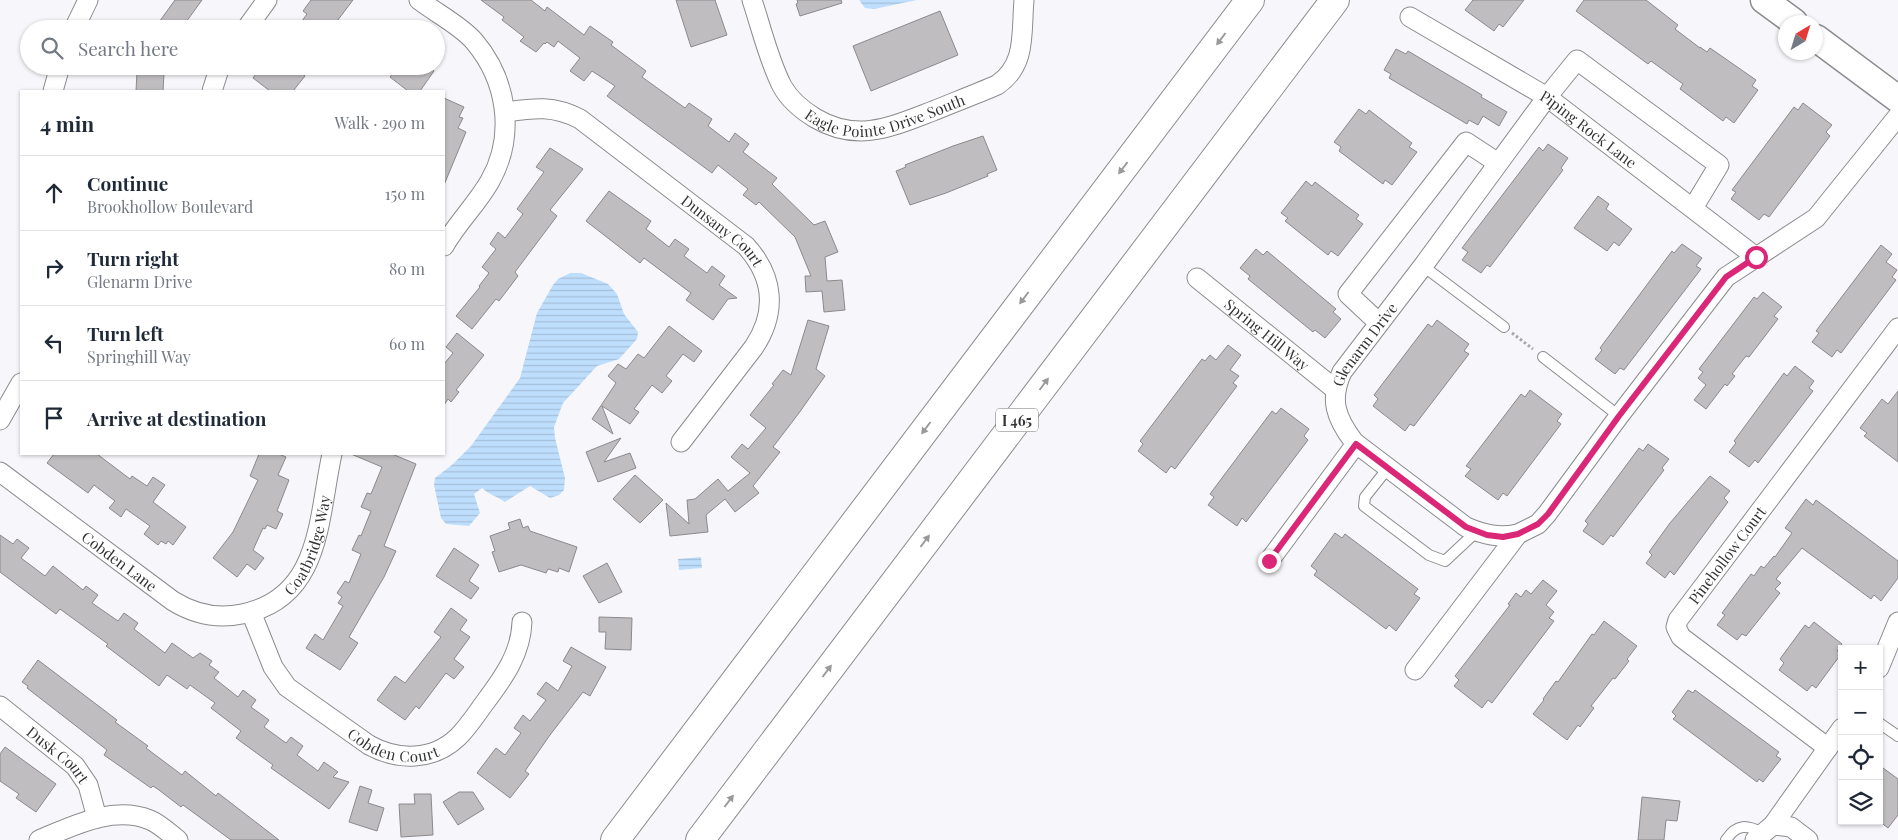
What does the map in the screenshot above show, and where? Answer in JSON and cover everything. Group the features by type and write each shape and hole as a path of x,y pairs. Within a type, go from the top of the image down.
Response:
{"highway":[{"path":"615,840 1250,0"},
{"name":"I 465","path":"700,840 1335,0"}],"street":[{"path":"78,20 88,0"},
{"path":"253,20 267,0"},
{"path":"418,0 467,36 483,53 495,74 504,112 503,144 494,174 445,245"},
{"name":"Eagle Pointe Drive South","path":"752,0 777,76 787,94 798,105 820,121 845,130 861,132 889,128 997,85 1006,79 1014,69 1020,56 1024,0"},
{"path":"1764,0 1784,15"},
{"name":"Piping Rock Lane","path":"1410,17 1547,97 1756,257"},
{"path":"1823,43 1898,99"},
{"name":"Glenarm Drive","path":"1518,534 1503,537 1487,535 1466,527 1356,444 1340,424 1336,411 1338,380 1346,365 1423,266 1576,60 1720,165 1693,208"},
{"path":"53,90 57,75"},
{"path":"212,90 217,75"},
{"name":"Dunsany Court","path":"504,112 548,108 565,112 580,119 746,246 760,265 770,295 768,318 762,333 754,347 681,442"},
{"path":"1415,670 1518,534 1538,524 1548,514 1619,416 1726,277 1816,218 1898,116"},
{"path":"1379,323 1348,294 1466,142 1498,163"},
{"name":"Spring Hill Way","path":"1197,278 1336,390"},
{"name":"Pinehollow Court","path":"1828,748 1681,638 1676,627 1678,620 1898,328"},
{"path":"0,420 20,385"},
{"path":"1269,561 1356,444"},
{"name":"Coatbridge Way","path":"251,612 271,603 284,594 299,578 308,564 316,544 332,455"},
{"name":"Cobden Lane","path":"0,472 180,606 219,616 251,612"},
{"name":"Cobden Court","path":"251,612 273,667 287,687 369,745 383,752 406,757 428,754 444,748 461,733 509,668 521,636 522,622"},
{"path":"1883,658 1898,622"},
{"name":"Dusk Court","path":"0,706 76,766 88,785 98,818"},
{"path":"1768,835 1838,734"},
{"path":"39,840 98,818 117,814 137,816 156,823 178,840"},
{"path":"1768,835 1791,828 1808,840"}],"lane":[{"path":"1423,266 1504,326"},
{"path":"1543,358 1619,416"},
{"path":"1388,468 1364,496 1364,506 1429,555 1445,561 1476,532"},
{"path":"1883,725 1898,736"},
{"path":"1726,840 1740,827 1750,826 1768,835"}],"path":[{"path":"1504,326 1543,358"}],"water":[{"path":"859,0 917,0 874,9 865,8"},
{"path":"570,273 581,273 608,284 617,294 624,314 638,332 637,339 619,359 597,366 563,403 554,427 565,478 564,490 559,495 550,498 530,486 505,502 482,488 474,494 480,513 469,526 446,524 441,518 434,485 435,478 471,446 520,378 537,313 553,285 558,279"},
{"path":"701,557 702,568 679,570 678,559"}],"building":[{"path":"175,0 202,0 188,20 161,20"},
{"path":"311,0 353,0 338,20 303,20 307,14 303,11"},
{"path":"481,0 531,0 545,11 547,7 584,35 590,26 613,42 611,45 646,71 642,77 685,108 689,103 712,119 708,126 729,142 735,133 749,144 743,152 777,178 772,184 814,225 825,221 838,252 825,257 827,281 842,280 845,310 824,312 822,291 806,292 805,276 811,276 795,237 759,202 756,205 743,195 748,189 718,165 712,173 607,96 615,86 592,71 584,81 570,71 580,58 558,41 554,47 547,42 544,43 536,52 520,41 524,37 502,20 504,17"},
{"path":"676,0 715,0 727,35 691,47"},
{"path":"797,0 841,0 842,3 800,16 796,4 798,3"},
{"path":"1473,0 1524,0 1503,27 1499,24 1494,31 1465,10"},
{"path":"1584,0 1646,0 1678,25 1675,29 1700,48 1707,52 1710,48 1756,80 1752,86 1758,90 1734,123 1726,117 1723,121 1680,89 1683,84 1651,61 1648,64 1576,11"},
{"path":"940,11 958,55 871,91 853,46"},
{"path":"1396,49 1406,54 1408,51 1507,112 1499,126 1483,116 1478,125 1469,120 1467,124 1389,78 1391,74 1384,70"},
{"path":"137,75 164,75 163,90 136,90"},
{"path":"255,75 305,76 294,90 269,90 253,78"},
{"path":"391,75 431,75 421,90 407,90 390,77"},
{"path":"445,98 464,107 459,117 463,118 458,128 466,132 445,183"},
{"path":"1803,103 1832,125 1826,132 1830,136 1769,217 1764,214 1759,220 1731,199 1736,192 1732,190 1794,107 1798,110"},
{"path":"1359,109 1366,114 1369,110 1412,143 1409,147 1417,152 1392,185 1385,180 1383,184 1339,151 1341,147 1334,142"},
{"path":"983,136 997,170 987,174 988,176 946,193 910,205 896,171 906,167 905,165"},
{"path":"1548,144 1568,158 1561,168 1563,170 1490,267 1487,265 1481,273 1462,260 1468,252 1462,248 1539,147 1543,151"},
{"path":"550,148 583,169 550,210 557,216 515,272 518,276 499,301 496,299 472,329 456,316 489,273 482,267 496,249 490,244 498,232 505,238 523,214 517,209 544,172 536,167"},
{"path":"1306,181 1312,186 1315,182 1359,215 1356,219 1363,224 1338,256 1331,251 1328,255 1285,221 1288,218 1281,213"},
{"path":"609,191 651,221 646,229 669,247 675,239 689,249 684,256 707,273 712,266 725,276 719,285 737,298 728,299 713,320 686,300 691,293 644,258 640,263 586,221"},
{"path":"1598,196 1609,204 1606,209 1632,229 1619,246 1614,242 1607,251 1574,228"},
{"path":"1682,244 1702,258 1696,266 1701,269 1624,370 1620,368 1615,374 1595,359 1602,350 1600,348 1672,251 1674,253"},
{"path":"1881,245 1892,254 1886,262 1897,270 1892,277 1896,280 1841,353 1837,350 1832,357 1812,342 1819,333 1816,331"},
{"path":"1256,249 1263,255 1267,251 1336,309 1333,312 1341,319 1325,338 1315,330 1313,332 1248,279 1250,276 1240,268"},
{"path":"1763,292 1782,307 1774,316 1778,319 1749,357 1746,356 1732,374 1735,376 1727,386 1725,384 1706,409 1694,400 1706,385 1698,378 1703,372 1699,369 1754,297 1757,299"},
{"path":"808,320 829,326 816,369 825,376 773,447 780,452 753,486 759,493 735,512 725,499 706,515 708,532 670,536 666,503 689,524 687,500 695,499 718,479 728,491 750,473 731,457 742,444 748,449 766,428 750,415 774,385 772,384 783,370 791,375"},
{"path":"1437,320 1469,344 1464,351 1469,354 1414,426 1410,424 1405,431 1373,406 1378,399 1374,395 1428,324 1432,327"},
{"path":"669,326 702,351 694,362 683,354 666,376 672,381 662,393 652,385 634,409 639,412 630,424 602,406 613,434 592,419 616,383 608,376 618,364 626,369 638,354 644,358"},
{"path":"457,333 484,355 456,390 459,392 451,402 448,399 445,404 445,363 453,353 446,347"},
{"path":"1228,345 1241,355 1230,370 1239,376 1233,383 1237,386 1175,469 1171,466 1166,473 1138,451 1143,444 1140,441 1202,359 1205,361 1210,355 1216,360"},
{"path":"1795,366 1814,381 1809,388 1813,391 1758,463 1755,460 1749,467 1729,452 1736,443 1734,441 1784,373 1787,376"},
{"path":"1530,390 1562,414 1557,421 1561,424 1507,496 1503,493 1498,500 1465,476 1471,469 1466,466 1521,394 1525,397"},
{"path":"1898,391 1898,462 1864,436 1867,433 1860,428 1882,399 1888,404"},
{"path":"1281,408 1309,429 1304,436 1308,440 1246,522 1242,518 1237,526 1208,505 1214,497 1210,494 1272,411 1276,414"},
{"path":"621,438 604,462 630,453 636,468 598,482 586,452"},
{"path":"1648,444 1669,459 1662,468 1664,470 1613,537 1611,535 1603,545 1583,531 1588,524 1585,521 1639,448 1643,451"},
{"path":"53,455 98,455 130,479 132,476 147,486 153,477 165,485 153,502 186,527 173,545 168,541 166,544 161,541 158,545 144,534 150,526 126,509 121,517 109,508 115,501 94,485 88,493 47,463"},
{"path":"259,455 281,455 286,457 278,475 289,480 277,511 283,514 276,529 267,525 265,529 263,528 253,550 264,558 255,570 247,564 237,577 213,558 233,532 258,480 250,476"},
{"path":"353,455 394,455 416,464 384,546 396,551 384,577 349,637 358,643 340,670 306,648 315,634 323,640 343,606 338,603 342,597 337,593 345,581 349,583 361,554 352,550 359,535 361,536 371,511 361,507 367,493 371,494 382,467"},
{"path":"635,475 663,500 640,523 613,499"},
{"path":"1710,476 1730,491 1724,498 1728,502 1674,575 1670,571 1665,578 1646,563 1652,555 1649,552 1670,523"},
{"path":"1806,499 1813,505 1816,500 1898,561 1898,578 1881,601 1874,595 1871,599 1802,548 1776,579 1781,583 1775,589 1780,593 1746,636 1742,634 1737,640 1717,625 1725,615 1722,613 1751,574 1754,576 1761,566 1764,568 1775,557 1792,533 1785,528"},
{"path":"520,519 523,528 528,526 530,531 577,547 569,572 559,568 558,572 548,569 546,573 521,565 499,572 492,552 495,551 490,536 510,529 508,523"},
{"path":"1335,533 1342,538 1345,534 1418,589 1414,594 1420,598 1396,631 1389,625 1386,629 1314,575 1317,571 1311,566"},
{"path":"0,535 13,544 17,539 29,548 21,558 45,576 53,566 83,590 86,586 98,595 92,603 118,621 124,613 138,623 134,629 165,653 172,643 193,658 200,653 212,661 209,665 219,672 214,678 238,697 243,690 256,700 251,707 269,720 264,727 286,743 291,737 303,746 297,755 318,771 324,762 338,772 333,777 349,782 329,809 271,768 273,765 236,738 241,731 211,708 215,703 190,685 187,689 167,675 159,686 106,646 108,644 60,609 56,614 0,572"},
{"path":"454,548 479,565 469,581 479,588 471,599 436,576"},
{"path":"607,563 622,592 599,603 583,576"},
{"path":"1543,580 1557,591 1546,605 1554,612 1549,618 1554,621 1492,703 1488,700 1482,708 1454,686 1459,680 1455,676 1510,605 1508,604 1516,593 1521,597 1526,590 1531,594"},
{"path":"451,608 467,620 460,630 470,637 454,659 464,667 454,679 446,673 419,709 416,706 405,720 377,700 395,676 405,683 441,637 434,632"},
{"path":"599,617 632,618 631,650 605,649 606,632 599,632"},
{"path":"1604,621 1637,646 1627,659 1629,661 1591,706 1594,708 1580,727 1578,725 1567,740 1533,714 1556,681 1558,682 1592,634 1594,635"},
{"path":"1814,622 1842,644 1838,645 1838,658 1816,688 1812,685 1807,691 1779,670 1784,663 1780,659 1805,625 1809,628"},
{"path":"571,647 606,667 590,696 583,692 550,735 525,771 529,774 510,798 477,773 496,748 505,755 521,733 514,728 523,715 530,721 546,700 537,694 546,682 558,691 572,666 563,661"},
{"path":"38,660 117,720 115,722 148,746 146,748 182,775 185,771 216,796 218,793 279,840 231,840 183,805 181,807 159,790 153,786 151,788 104,755 107,750 27,688 28,686 22,682"},
{"path":"1688,690 1693,693 1695,690 1779,752 1776,756 1781,759 1763,782 1759,779 1757,782 1673,719 1676,716 1672,712"},
{"path":"5,747 56,784 36,812 16,798 19,794 0,781 0,754"},
{"path":"1883,768 1898,779 1898,815 1888,828 1883,824"},
{"path":"360,786 372,790 368,803 384,808 377,831 349,822"},
{"path":"459,792 473,792 484,809 458,825 443,802"},
{"path":"414,794 431,794 433,835 401,837 399,804 415,804"},
{"path":"1642,797 1680,801 1677,821 1666,820 1664,840 1638,840"}],"route":[{"path":"1269,561 1356,444 1466,527 1476,532 1503,537 1530,529 1548,514 1619,416 1726,277 1756,257"}]}
